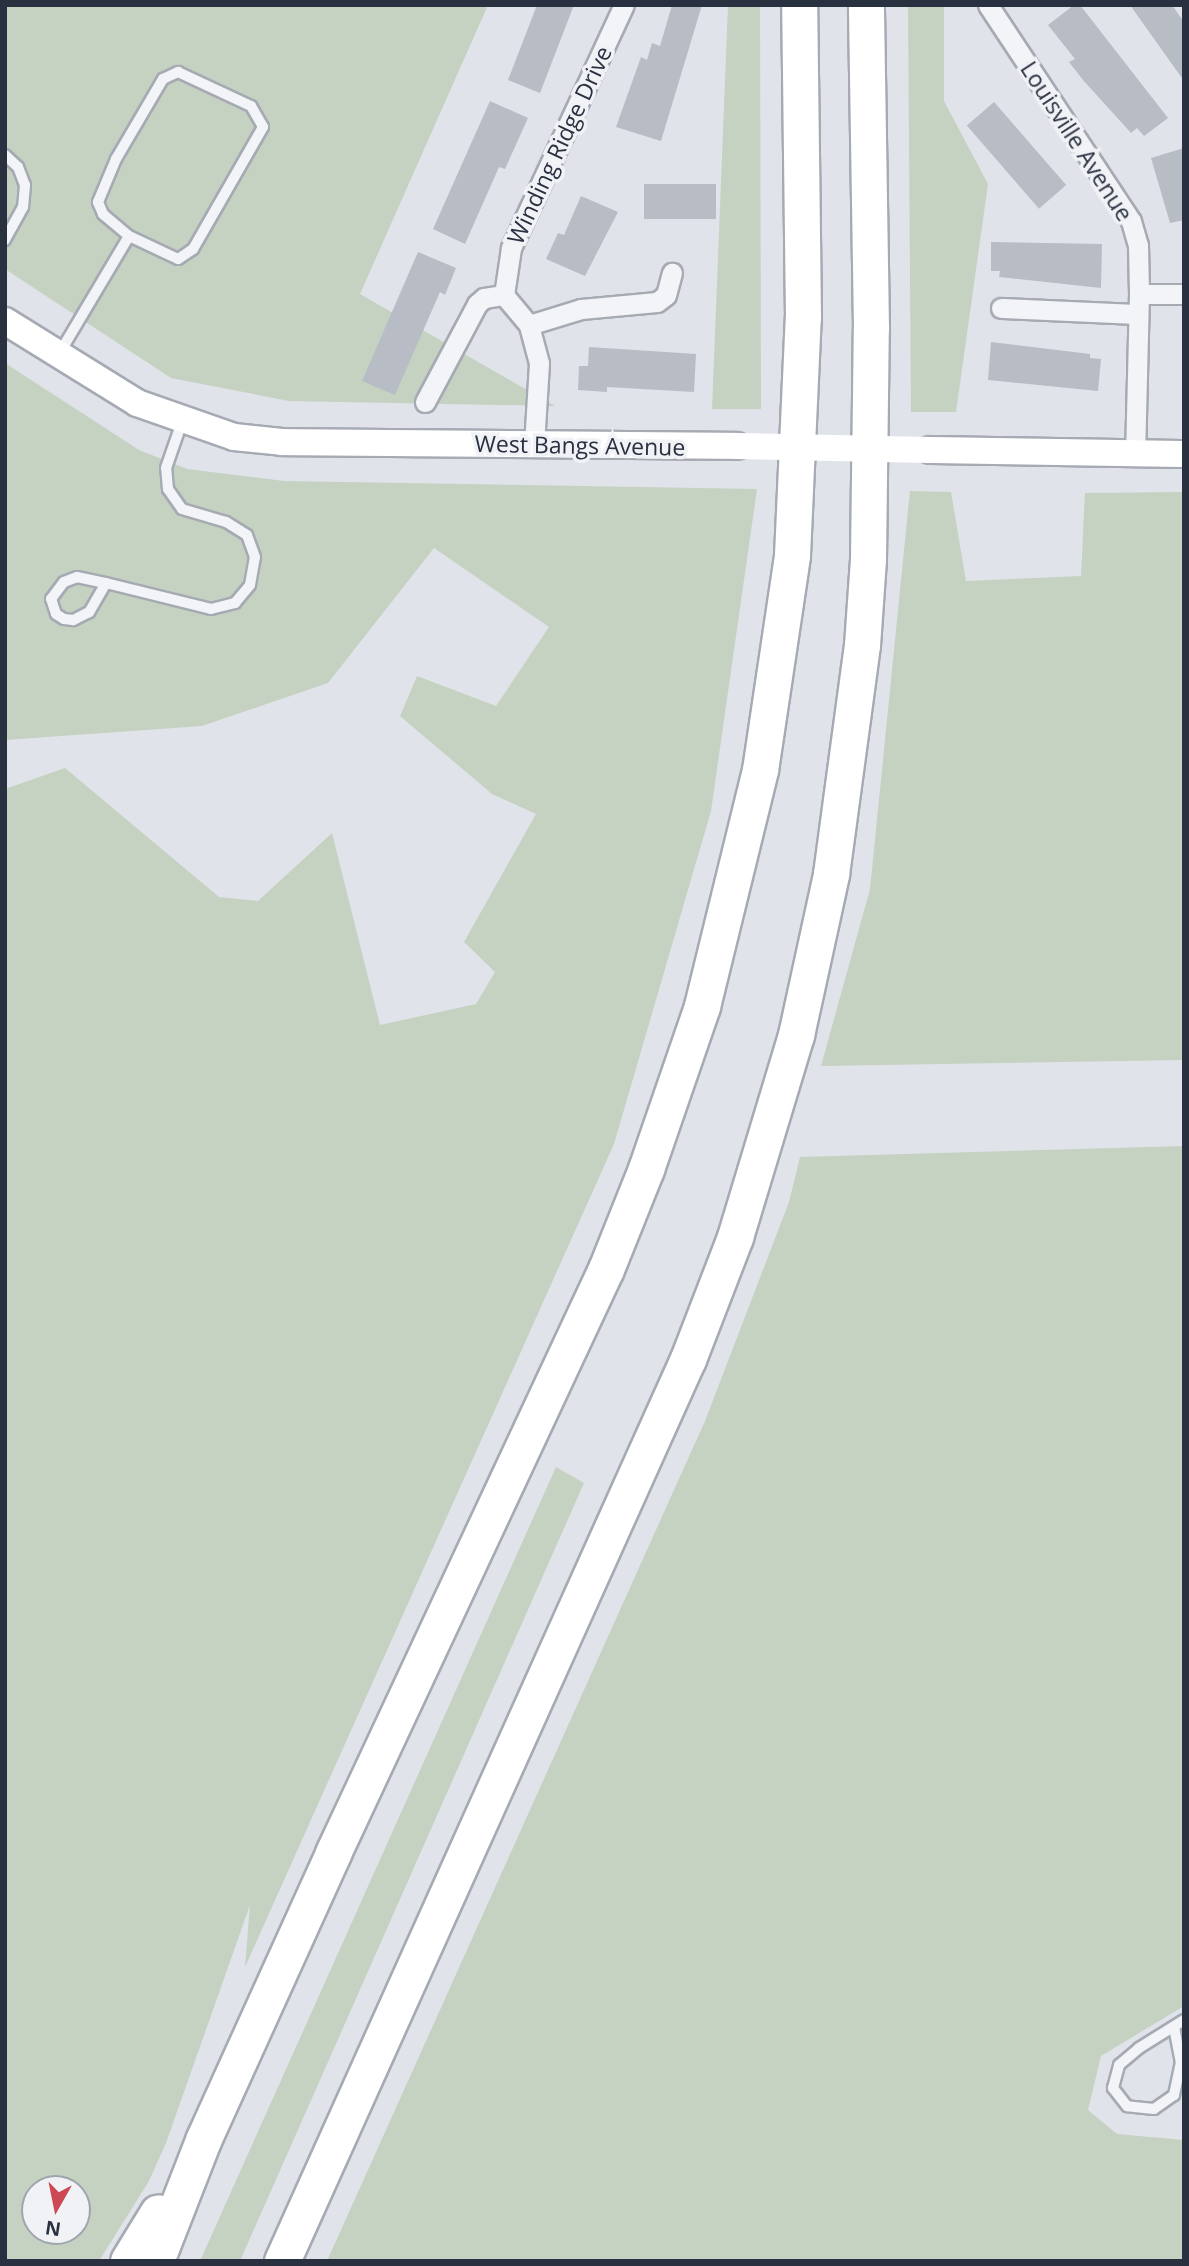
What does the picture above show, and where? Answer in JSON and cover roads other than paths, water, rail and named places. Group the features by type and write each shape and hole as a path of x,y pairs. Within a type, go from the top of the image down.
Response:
{"highway":[{"path":"156,2261 204,2138 496,1498 531,1434 606,1269 679,1079 721,941 760,770 792,555 803,317 799,5"},
{"path":"282,2261 316,2196 688,1359 735,1237 796,1035 831,874 862,645 871,328 866,5"},
{"path":"128,2261 204,2138"},
{"path":"294,2261 316,2196"}],"street":[{"name":"Winding Ridge Drive","path":"504,295 511,248 624,5"},
{"name":"Louisville Avenue","path":"988,5 1130,221 1138,245 1135,453"},
{"path":"529,325 581,309 657,302 666,295 672,273"},
{"path":"1139,294 1184,294"},
{"path":"425,402 477,304 484,298 504,295 529,325 539,363 534,445"},
{"path":"1002,308 1138,314"},
{"name":"West Bangs Avenue","path":"5,321 119,393 182,422 233,437 282,442 1184,454"}],"lane":[{"path":"178,72 188,74 256,109 263,127 261,135 183,259 167,256 129,236 103,215 99,190 163,79 178,72"},
{"path":"5,155 18,167 25,185 23,207 5,240"},
{"path":"59,355 129,236"},
{"path":"106,583 82,617 64,619 52,608 55,590 64,582 78,577 106,583 211,609 235,603 250,585 256,557 247,536 226,522 182,509 168,489 166,468 182,422"},
{"path":"1174,2026 1181,2062 1174,2095 1154,2109 1127,2106 1113,2088 1119,2066 1174,2026 1184,2020"}]}
